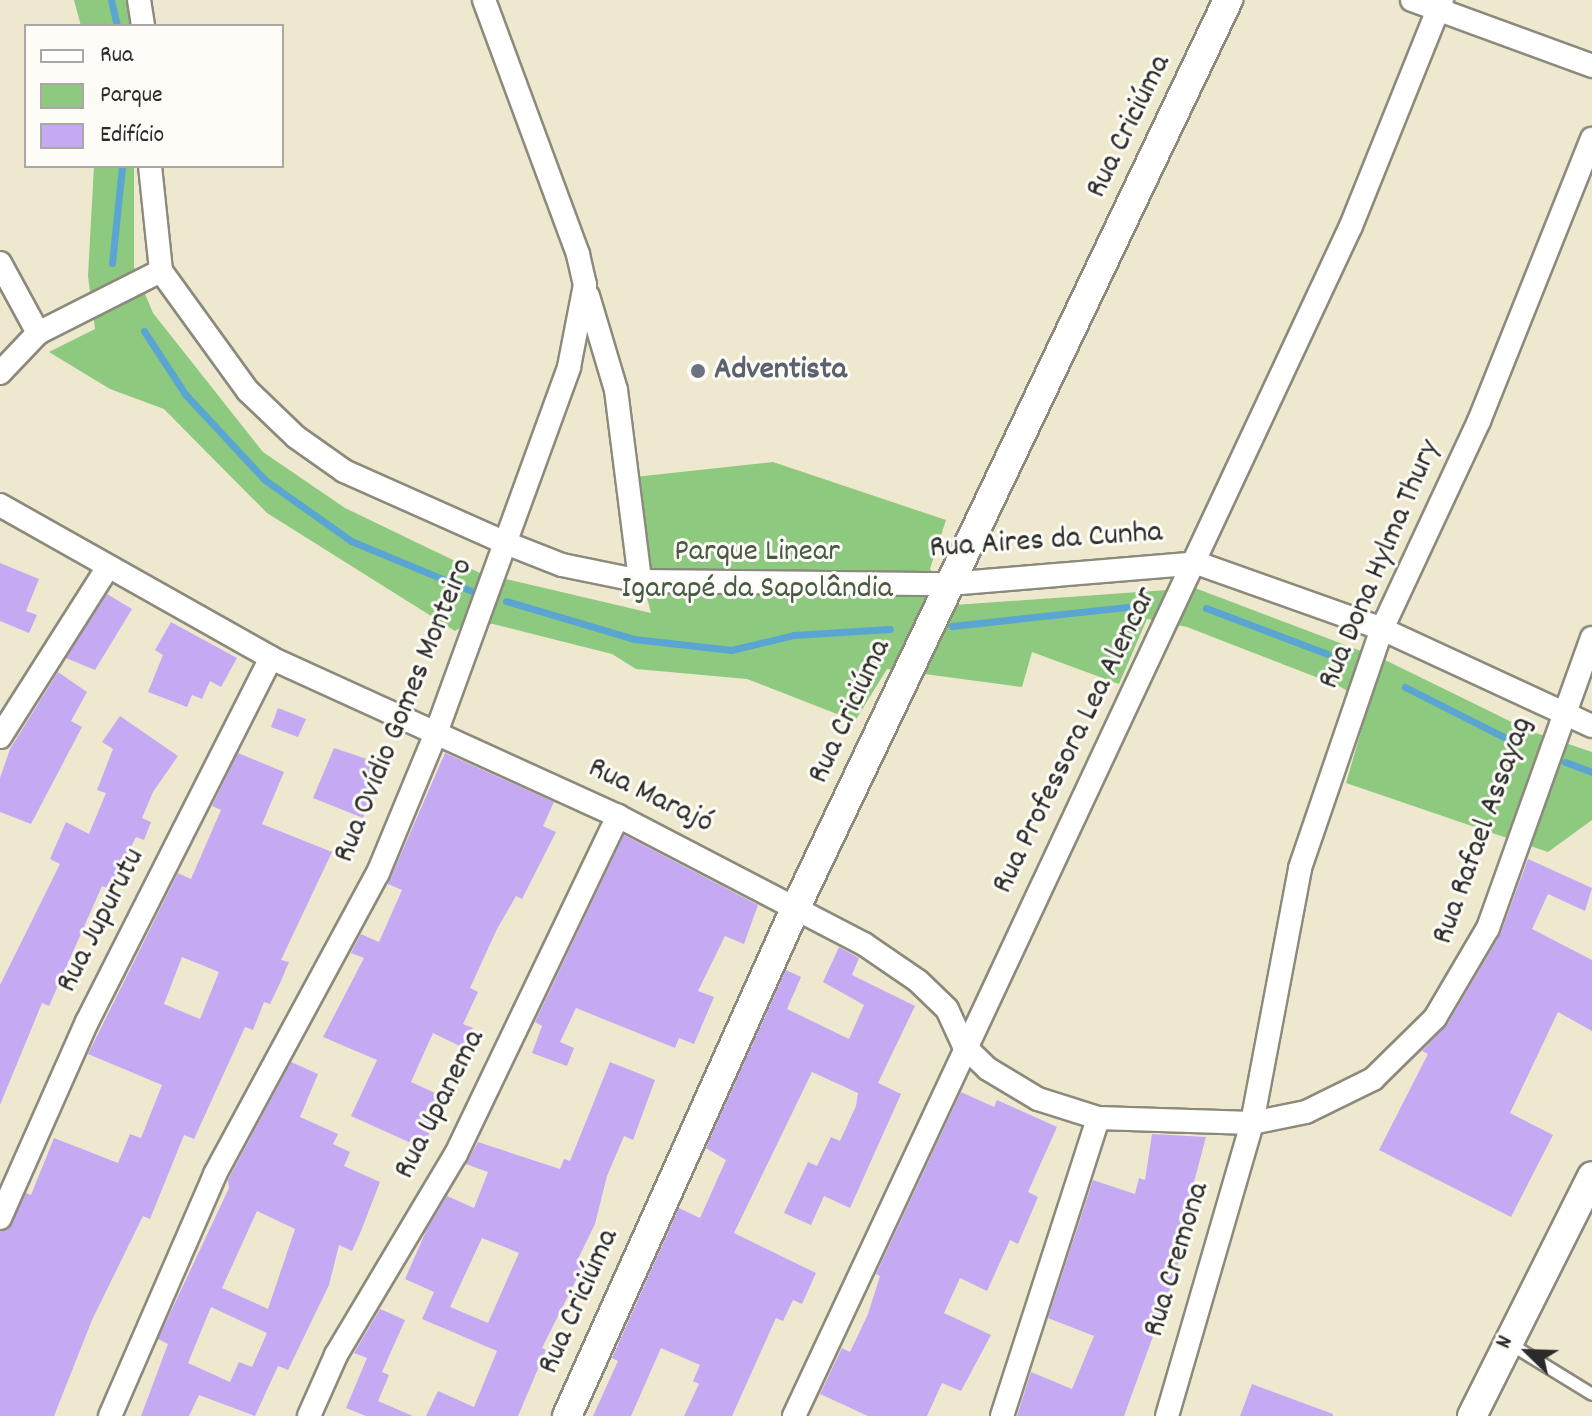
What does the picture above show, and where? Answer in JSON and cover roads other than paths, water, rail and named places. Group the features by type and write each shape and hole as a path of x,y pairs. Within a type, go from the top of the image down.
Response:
{"street":[{"path":"139,0 143,24"},
{"path":"484,0 585,285 616,390 640,581"},
{"name":"Rua Criciúma","path":"567,1416 796,907 1228,0"},
{"path":"1412,0 1440,5 1592,66"},
{"name":"Rua Professora Lea Alencar","path":"794,1416 964,1046 1197,563 1351,226 1440,5"},
{"name":"Rua Dona Hylma Thury","path":"1252,1123 1300,868 1382,629 1479,421 1592,139"},
{"name":"Rua Aires da Cunha","path":"150,168 161,271 248,391 296,437 344,471 562,565 640,581 949,584 1197,563 1382,629 1561,715 1592,726"},
{"path":"0,263 38,333"},
{"path":"0,373 38,333 161,271"},
{"name":"Rua Ovídio Gomes Monteiro","path":"110,1416 215,1174 378,873 436,733 569,367 585,285"},
{"name":"Rua Marajó","path":"0,505 271,658 618,816 796,907 918,981 947,1009 964,1046 988,1069 1038,1099 1098,1118 1252,1123"},
{"path":"0,737 108,567"},
{"name":"Rua Rafael Assayag","path":"1252,1123 1306,1112 1373,1079 1435,1018 1488,928 1561,715 1592,638"},
{"name":"Rua Jupurutu","path":"0,1218 87,1022 271,658"},
{"name":"Rua Upanema","path":"309,1416 336,1355 456,1154 618,816"},
{"path":"1002,1416 1098,1118"},
{"name":"Rua Cremona","path":"1167,1416 1252,1123"},
{"path":"1472,1416 1592,1176"}],"lane":[{"path":"1508,1342 1592,1394"}],"waterway":[{"path":"111,0 117,24"},
{"path":"112,263 122,168"},
{"path":"144,331 185,394 265,480 351,541 472,591"},
{"path":"506,601 634,639 731,650 794,635 890,629"},
{"path":"952,626 1135,606"},
{"path":"1206,608 1328,654"},
{"path":"1405,687 1514,742"},
{"path":"1565,762 1592,772"}],"place":[{"name":"Adventista","path":"698,371"}],"park label":[{"name":"Parque Linear Igarapé da Sapolândia","path":"757,572"}]}
